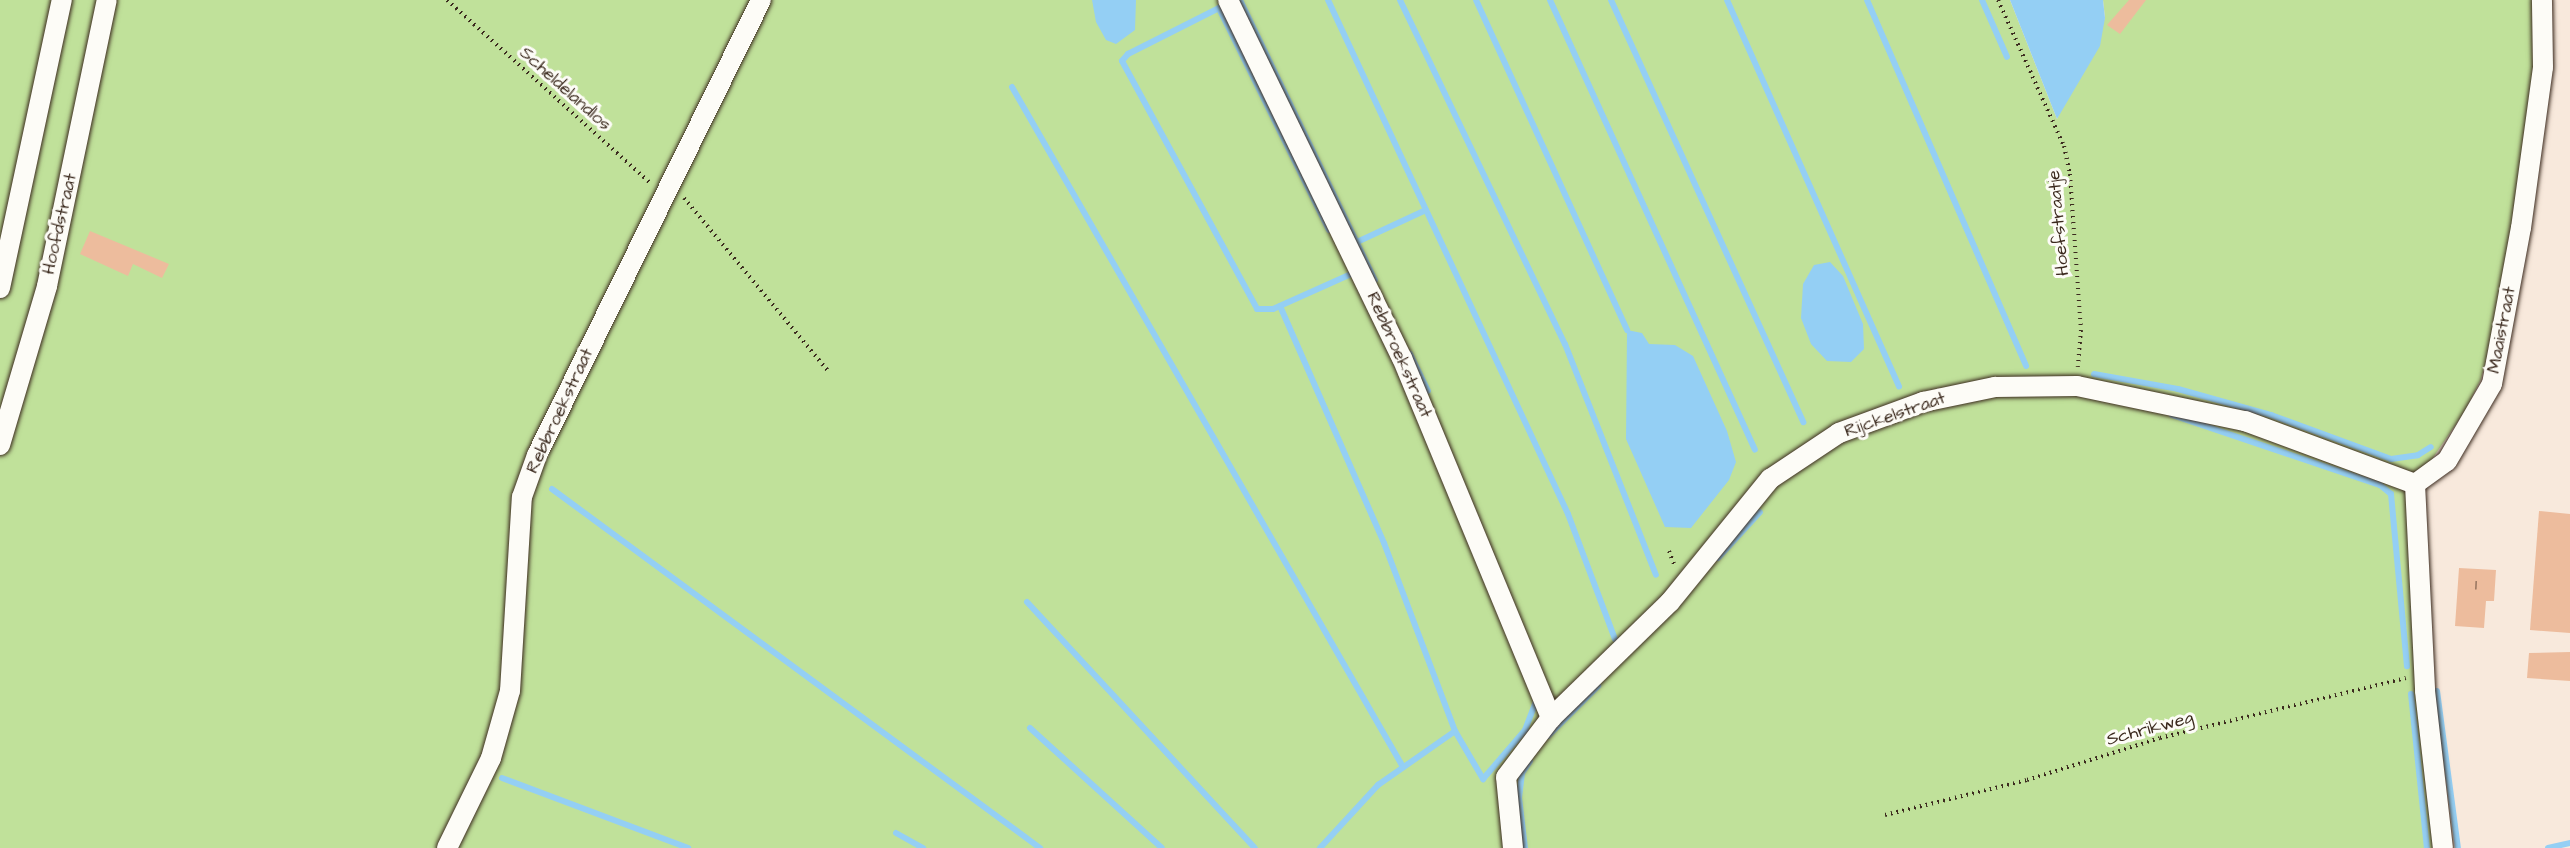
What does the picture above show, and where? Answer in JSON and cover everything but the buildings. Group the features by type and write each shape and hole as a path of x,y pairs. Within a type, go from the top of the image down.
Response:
{"street":[{"path":"0,288 62,0"},
{"name":"Hoofdstraat","path":"0,445 47,286 107,0"},
{"name":"Rebbroekstraat","path":"447,848 491,758 510,691 522,497 537,455 761,0"},
{"name":"Rebbroekstraat","path":"1228,0 1402,358 1551,718"},
{"name":"Maaistraat","path":"2415,484 2446,461 2492,384 2521,228 2543,67 2542,0"},
{"name":"Rijckelstraat","path":"1513,848 1506,777 1551,718 1670,602 1770,479 1839,433 1923,402 1995,387 2077,386 2245,421 2415,484"},
{"path":"2415,484 2424,674 2444,848"}],"path":[{"name":"Scheldelandlos","path":"447,0 641,177 669,189 828,371"},
{"name":"Hoefstraatje","path":"1998,0 2064,146 2070,174 2081,330 2077,386"},
{"name":"Schrikweg","path":"1885,815 2027,780 2160,738 2424,674"}],"green space":[{"path":"0,0 2010,0 2057,119 2105,18 2103,0 2542,0 2521,228 2481,379 2465,411 2415,484 2443,848 0,848"}],"water":[{"path":"1092,0 1136,0 1135,30 1116,44 1106,40 1096,22"},
{"path":"2010,0 2103,0 2105,18 2100,46 2057,119"},
{"path":"1830,262 1843,276 1863,324 1864,349 1851,362 1827,361 1811,344 1801,318 1803,284 1814,265"},
{"path":"1627,330 1642,333 1649,344 1675,345 1693,356 1727,431 1736,462 1729,480 1691,528 1665,527 1626,439"}],"waterway":[{"path":"1240,0 1375,280"},
{"path":"1328,0 1568,514 1615,639"},
{"path":"1400,0 1565,344 1656,575"},
{"path":"1476,0 1627,330"},
{"path":"1550,0 1755,450"},
{"path":"1611,0 1803,422"},
{"path":"1727,0 1899,386"},
{"path":"1867,0 2026,366"},
{"path":"1982,0 2007,57"},
{"path":"1329,230 1219,8 1128,54 1122,61 1257,309 1273,309 1351,274"},
{"path":"1012,87 1403,767"},
{"path":"1357,242 1426,210"},
{"path":"1280,306 1384,543 1455,731 1483,779 1525,730 1536,701"},
{"path":"1410,354 1428,391"},
{"path":"2094,374 2178,389 2271,415 2391,459 2418,455 2431,447"},
{"path":"2172,415 2380,485 2391,494 2407,666"},
{"path":"552,489 1040,848"},
{"path":"1718,558 1760,512"},
{"path":"1027,602 1255,848"},
{"path":"1548,736 1598,686"},
{"path":"2437,691 2458,848"},
{"path":"2411,694 2427,848"},
{"path":"1030,728 1162,848"},
{"path":"1320,848 1378,785 1455,731"},
{"path":"1525,848 1519,798 1522,773 1530,761"},
{"path":"502,778 688,848"},
{"path":"896,833 923,848"},
{"path":"2548,848 2570,843"}]}
